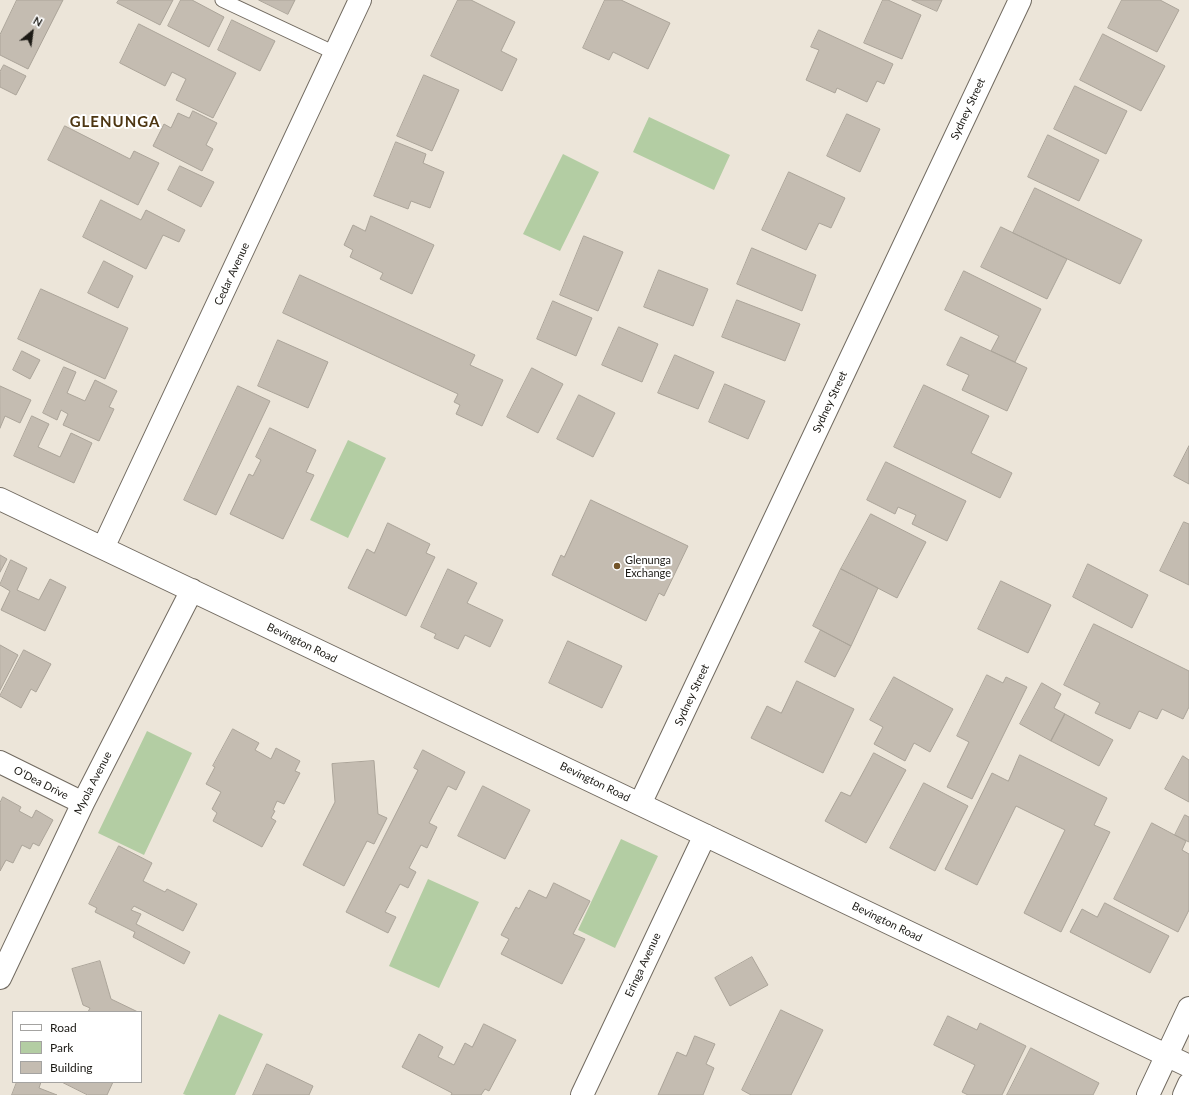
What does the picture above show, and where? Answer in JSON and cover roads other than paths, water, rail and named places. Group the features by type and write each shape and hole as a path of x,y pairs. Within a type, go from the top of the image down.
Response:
{"main road":[{"name":"Cedar Avenue","path":"103,548 360,0"},
{"name":"Sydney Street","path":"640,804 1015,2"},
{"name":"Bevington Road","path":"0,499 1189,1066"},
{"name":"Myola Avenue","path":"0,978 83,803 192,590"},
{"name":"O'Dea Drive","path":"0,762 83,803"},
{"name":"Eringa Avenue","path":"582,1095 705,835"},
{"path":"1148,1095 1189,1008"},
{"path":"1184,1095 1189,1084"}],"lane":[{"path":"222,0 335,53"}],"place":[{"name":"Glenunga Exchange","path":"617,566"}],"district":[{"name":"GLENUNGA","path":"115,122"}]}
